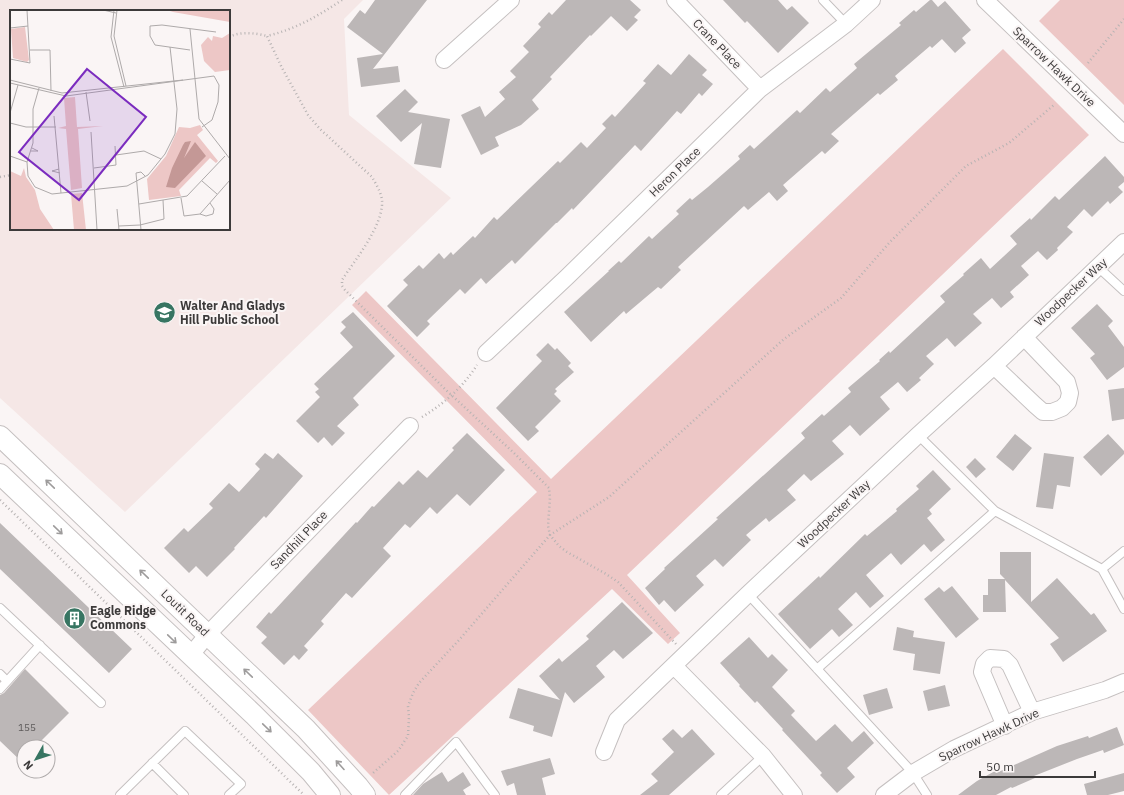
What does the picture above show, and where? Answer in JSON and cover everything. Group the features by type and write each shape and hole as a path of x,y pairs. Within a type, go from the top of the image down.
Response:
{"street":[{"path":"444,60 511,0"},
{"name":"Crane Place","path":"674,0 760,89"},
{"name":"Heron Place","path":"486,353 567,277 760,89 846,24 872,0"},
{"name":"Sparrow Hawk Drive","path":"985,0 1124,134"},
{"name":"Woodpecker Way","path":"604,752 617,720 748,594 994,366 1124,242"},
{"path":"994,366 1043,412 1052,412 1062,408 1068,402 1070,393 1067,382 1024,337"},
{"name":"Sandhill Place","path":"190,656 208,634 410,426"},
{"name":"Loutit Road","path":"0,436 306,729 365,795"},
{"path":"0,474 290,751 311,772 330,795"},
{"path":"1005,726 982,672 984,664 990,658 1004,659 1010,665 1032,712"},
{"path":"674,666 763,756 794,795"},
{"name":"Sparrow Hawk Drive","path":"884,795 913,773 954,749 1032,712 1105,690 1124,682"}],"lane":[{"path":"822,0 846,24"},
{"path":"1098,267 1124,291"},
{"path":"918,435 995,511 1102,569 1124,609"},
{"path":"817,669 995,511"},
{"path":"1102,569 1124,551"},
{"path":"748,594 913,773 927,795"},
{"path":"0,608 101,703"},
{"path":"0,689 40,645"},
{"path":"0,674 8,681"},
{"path":"120,795 185,731 241,784 229,795"},
{"path":"405,795 456,742 495,795"},
{"path":"721,795 763,756"},
{"path":"152,763 184,795"}],"path":[{"path":"230,36 254,33 268,36 283,32 318,16 342,0"},
{"path":"1088,63 1124,19"},
{"path":"268,36 282,68 308,115 320,129 372,177 378,186 382,200 381,215 375,229 342,280 342,286 549,488 550,498 548,526 550,535 559,546 618,582 686,654"},
{"path":"373,773 398,751 405,741 409,729 408,706 413,692 419,683 459,640 550,535 609,497 784,339 841,298 890,242 966,166 1008,143 1055,104"},
{"path":"0,177 10,175"},
{"path":"410,426 440,406 453,395 469,378 486,353"},
{"path":"0,500 304,795"}],"shaded area":[{"name":"Walter And Gladys Hill Public School","path":"0,0 363,0 344,19 349,115 451,198 125,512 0,398"},
{"path":"1060,0 1124,0 1124,105 1039,21"},
{"path":"1003,49 1089,135 627,575 680,633 668,644 612,589 389,795 308,710 537,492 352,305 366,291 551,479"}],"building":[{"path":"375,0 427,0 373,69 398,66 400,82 361,87 357,58 383,54 347,27 360,10 365,14"},
{"path":"566,0 630,0 641,10 634,17 638,20 627,31 611,16 591,36 590,35 550,77 552,79 532,100 539,109 521,125 495,137 499,146 481,155 461,115 480,106 485,117 505,99 499,92 516,77 510,71 529,52 523,46 541,27 538,24 549,12 552,15"},
{"path":"723,0 778,0 787,10 792,6 809,23 778,53 747,21 745,23"},
{"path":"932,0 938,7 945,1 971,30 962,38 966,43 955,53 942,39 932,48 930,46 895,76 898,80 880,95 878,93 831,134 839,141 825,154 822,151 783,185 788,191 777,201 769,192 748,210 744,206 678,267 681,270 661,289 658,287 626,314 624,311 591,342 564,312 619,261 621,263 649,236 652,239 679,214 676,211 690,198 692,200 708,187 740,159 738,156 750,145 754,149 797,110 800,113 826,88 830,92 857,68 854,64 901,25 899,23 914,10 916,12"},
{"path":"689,54 707,70 702,75 713,84 702,96 699,93 681,114 677,111 641,151 635,145 573,210 572,208 515,264 512,260 486,284 481,278 465,294 460,289 427,321 430,324 417,337 387,306 408,285 403,280 419,265 423,269 439,253 444,259 451,252 453,255 473,236 475,238 494,217 497,220 558,161 560,163 581,142 587,148 606,128 602,124 612,114 615,117 646,83 643,81 658,64 671,75"},
{"path":"405,89 418,102 408,112 450,119 441,168 414,164 422,123 401,142 376,116"},
{"path":"1105,156 1124,177 1124,182 1118,187 1123,192 1110,204 1108,201 1092,217 1084,209 1067,227 1073,232 1057,248 1058,250 1047,260 1038,251 1021,266 1029,275 1010,292 1014,297 1001,308 992,298 973,314 982,323 955,347 947,338 926,356 934,364 919,378 921,380 907,392 898,382 880,397 890,409 860,436 850,425 832,441 844,454 811,481 804,474 787,490 796,500 769,522 766,518 746,535 751,540 723,567 715,559 696,576 704,585 675,612 664,600 659,605 645,588 665,569 664,568 718,519 716,518 805,438 801,433 822,414 824,416 851,392 848,388 880,361 879,360 889,351 890,353 945,302 940,296 964,275 963,274 981,258 990,269 1017,244 1010,236 1030,218 1031,220 1055,196 1059,200"},
{"path":"1097,304 1113,321 1108,326 1124,347 1124,367 1107,380 1090,358 1095,354 1071,328"},
{"path":"353,312 395,356 353,398 359,405 337,426 345,433 332,446 324,437 318,443 296,421 320,397 315,392 319,389 314,384 353,347 340,333 346,327 341,322"},
{"path":"548,343 555,350 557,348 571,363 568,366 574,372 555,389 557,391 554,394 561,401 535,427 539,431 528,441 496,408 542,361 536,355"},
{"path":"1124,388 1124,419 1112,421 1108,390"},
{"path":"467,433 505,470 470,506 457,494 437,514 430,507 410,528 405,524 383,548 391,556 352,598 346,593 321,621 324,624 304,646 308,650 299,660 294,655 284,665 261,643 267,637 256,627 269,612 271,614 356,522 357,523 372,506 374,507 399,481 403,485 418,470 427,478 454,450 452,448"},
{"path":"1015,434 1032,448 1013,471 996,457"},
{"path":"1108,434 1124,451 1124,454 1101,476 1083,457"},
{"path":"265,453 273,459 278,453 303,476 266,518 264,516 234,548 235,549 207,577 196,566 189,573 164,548 184,528 188,532 213,508 209,504 229,483 239,492 260,469 255,464"},
{"path":"1044,453 1074,457 1070,487 1057,485 1053,509 1036,507"},
{"path":"975,458 986,469 976,478 966,467"},
{"path":"933,470 951,489 929,510 932,514 927,518 945,540 931,552 924,544 901,565 891,553 866,575 884,596 870,608 856,592 838,609 853,625 839,637 832,629 810,649 778,614 819,576 820,578 865,534 867,536 897,511 896,509 919,489 916,486"},
{"name":"Eagle Ridge Commons","path":"0,523 132,649 109,673 0,569"},
{"path":"1000,552 1031,552 1031,602 1057,578 1091,615 1094,613 1107,631 1063,662 1050,644 1059,638 1005,580 1006,612 983,612 983,595 988,595 988,579 1005,579 1000,574"},
{"path":"952,586 979,619 956,638 924,599 939,587 944,592"},
{"path":"622,602 653,633 623,659 614,650 596,666 605,677 574,703 565,692 552,737 533,731 534,726 509,718 518,688 560,700 539,676 559,658 562,662 589,639 586,636"},
{"path":"897,627 914,631 913,637 945,642 940,674 913,670 915,654 893,650"},
{"path":"749,637 768,658 772,654 788,670 772,687 795,711 791,715 816,741 835,724 852,742 864,731 874,743 847,768 855,777 837,793 820,775 822,773 782,730 783,729 757,701 755,703 720,663"},
{"path":"25,669 69,713 43,739 16,739 16,756 0,741 0,695 4,693"},
{"path":"945,685 950,706 928,711 923,691"},
{"path":"887,688 893,708 869,715 863,695"},
{"path":"1117,727 1124,745 1104,753 1103,750 1077,759 1034,776 1035,778 1012,788 1011,787 996,795 958,795 977,781 995,771 996,773 1057,746 1088,736 1089,738"},
{"path":"673,729 682,738 692,729 715,754 669,795 640,795 658,781 651,774 674,752 662,739"},
{"path":"550,758 555,774 542,778 546,795 517,795 514,783 507,786 501,771"},
{"path":"442,772 448,782 463,772 471,785 463,790 466,795 413,795 423,784"},
{"path":"1124,773 1124,791 1108,795 1087,795 1084,784"}],"place":[{"name":"Walter And Gladys Hill Public School","path":"165,313"},
{"name":"Eagle Ridge Commons","path":"75,618"}]}
